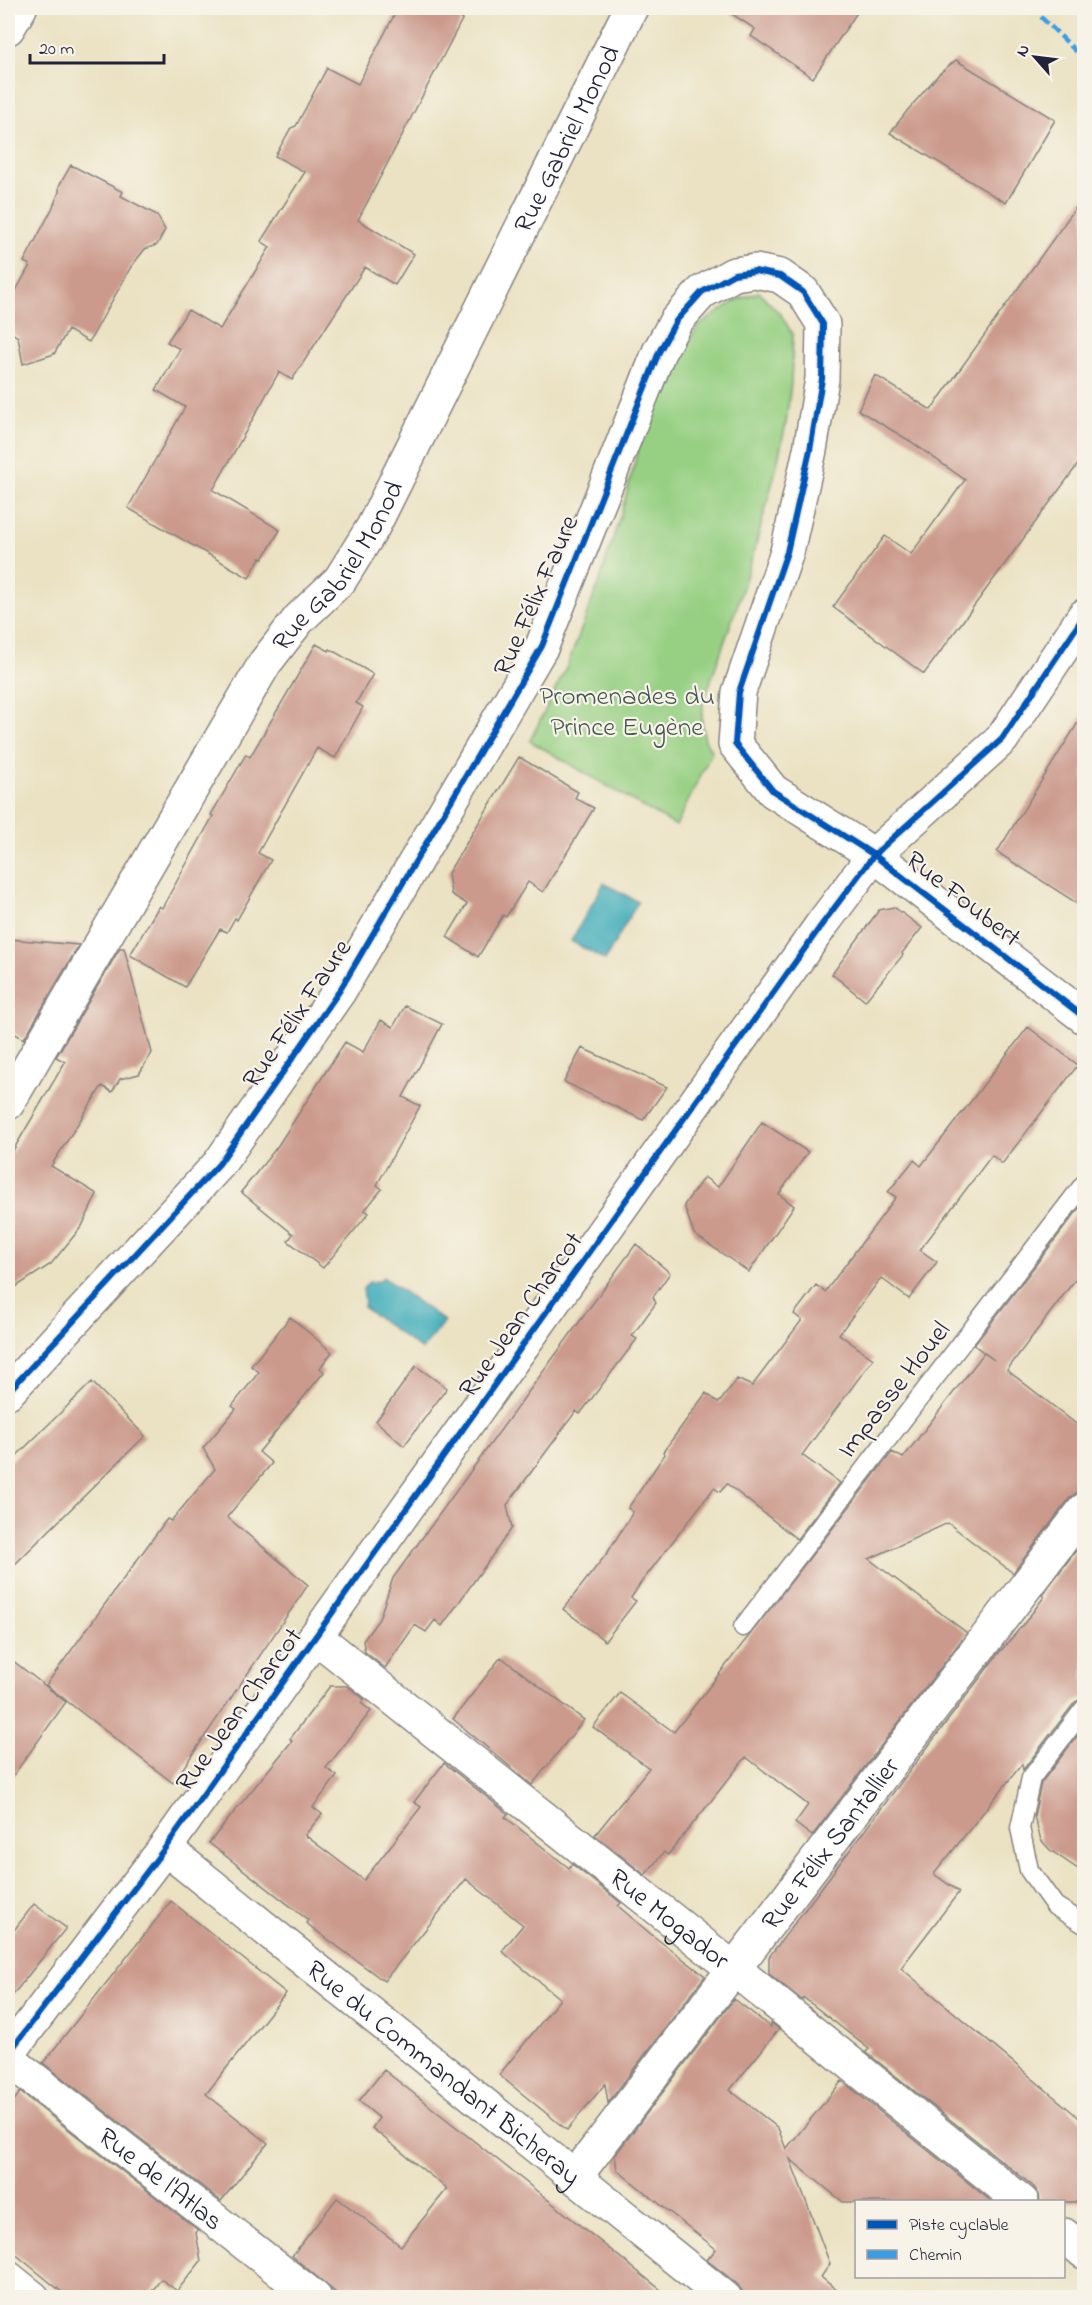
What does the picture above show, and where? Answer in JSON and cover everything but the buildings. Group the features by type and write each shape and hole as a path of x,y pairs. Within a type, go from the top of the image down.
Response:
{"street":[{"path":"8,28 20,8"},
{"name":"Rue Gabriel Monod","path":"8,1103 265,663 299,619 340,580 373,527 631,8"},
{"name":"Rue Félix Faure","path":"8,1392 219,1164 340,990 542,646 658,352 676,321 702,292 734,274 755,271 780,276 803,292 824,324 822,380 810,450 787,552 739,692 735,744"},
{"name":"Rue Jean Charcot","path":"8,2054 165,1848 822,923 874,855 1002,739 1084,616"},
{"name":"Rue Foubert","path":"735,744 773,791 874,855 1084,1017"},
{"name":"Rue Félix Santallier","path":"575,2177 1084,1510"},
{"name":"Rue Mogador","path":"316,1637 734,1969 1020,2200"},
{"name":"Rue du Commandant Bicheray","path":"165,1848 725,2298"},
{"name":"Rue de l'Atlas","path":"8,2059 315,2298"},
{"path":"1065,2236 1084,2252"},
{"path":"8,2278 33,2298"}],"lane":[{"name":"Impasse Houel","path":"743,1627 1084,1184"},
{"path":"1084,1709 1031,1778 1020,1828 1029,1870 1055,1906 1084,1924"}],"green space":[{"name":"Promenades du Prince Eugène","path":"759,292 781,315 793,335 791,383 786,423 755,548 703,703 702,722 705,740 712,752 676,826 530,741 568,664 600,580 623,507 647,415 697,327 735,301"}],"water":[{"path":"604,883 638,902 605,960 571,941"},
{"path":"383,1277 444,1321 422,1350 363,1307 365,1303 363,1289 369,1282 380,1281"}],"marked path":[{"path":"1041,17 1084,59"}],"cycle path":[{"path":"8,1392 219,1164 340,990 542,646 659,352 676,321 702,292 734,274 755,271 780,276 803,292 823,324 822,379 810,450 787,552 739,692 735,744 773,791 874,855 1084,1017"},
{"path":"8,2054 165,1848 823,923 874,855 1002,739 1084,616"}]}
